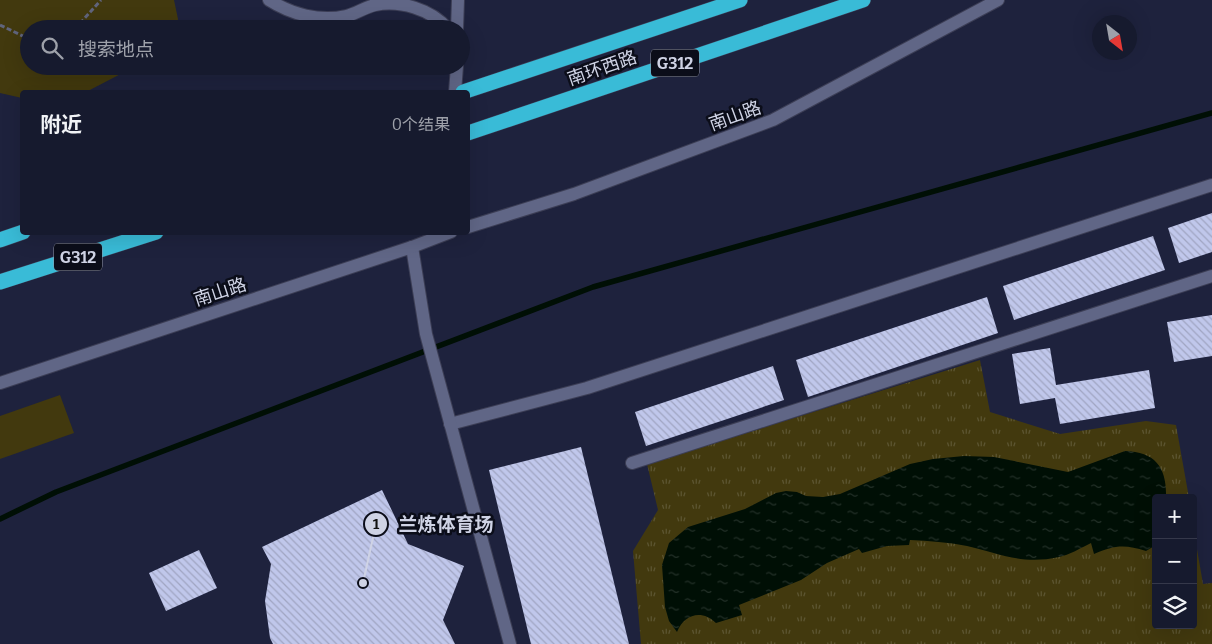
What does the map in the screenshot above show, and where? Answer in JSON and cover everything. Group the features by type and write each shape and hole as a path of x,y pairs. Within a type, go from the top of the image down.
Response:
{"highway":[{"name":"南环西路","path":"470,90 740,0"},
{"name":"南环西路","path":"470,132 863,0"},
{"path":"0,240 20,233"},
{"name":"G312","path":"0,282 147,235"}],"street":[{"path":"269,0 284,10 314,18 346,16 375,5 399,3 422,9 439,20"},
{"path":"458,0 458,20"},
{"name":"南山路","path":"470,226 574,194 773,120 998,0"},
{"path":"455,90 456,75"},
{"path":"450,424 587,388 1212,185"},
{"name":"南山路","path":"0,383 443,235"},
{"path":"412,247 426,334 510,644"},
{"path":"632,463 1212,276"}],"path":[{"path":"83,20 101,0"},
{"path":"0,25 20,35"}],"green space":[{"path":"0,0 174,0 178,20 20,20 20,75 119,75 90,90 20,90 20,98 0,93"},
{"path":"980,360 990,412 1060,434 1146,421 1176,425 1188,494 1152,494 1152,629 1197,629 1197,549 1203,584 1212,583 1212,644 641,644 633,551 658,510 647,464"},
{"path":"60,395 74,433 0,459 0,416"}],"water":[{"path":"1125,451 1136,452 1152,458 1162,470 1166,494 1152,494 1152,547 1146,551 1120,546 1094,554 1091,543 1063,556 1034,560 1012,558 960,545 910,540 909,545 887,546 862,553 859,549 827,563 801,580 739,605 742,615 716,623 705,616 694,616 684,621 677,632 669,621 665,607 662,565 669,543 688,527 745,509 776,493 786,491 797,492 806,496 823,497 840,494 910,464 933,459 964,456 994,457 1068,472"}],"building":[{"path":"1212,213 1212,252 1179,263 1168,228"},
{"path":"1153,236 1165,270 1014,320 1003,286"},
{"path":"987,297 998,333 808,397 796,360"},
{"path":"1212,315 1212,356 1174,362 1167,322"},
{"path":"1050,348 1056,385 1149,370 1155,408 1060,424 1055,398 1020,404 1012,354"},
{"path":"773,366 784,400 646,446 635,412"},
{"path":"581,447 629,644 531,644 489,470"},
{"path":"382,490 408,544 464,566 443,620 455,644 273,644 270,638 265,601 271,564 262,547"},
{"path":"199,550 217,588 166,611 149,573"}],"waterway":[{"path":"0,519 56,492 593,287 1212,113"}],"place":[{"name":"兰炼体育场","path":"363,583"}]}
